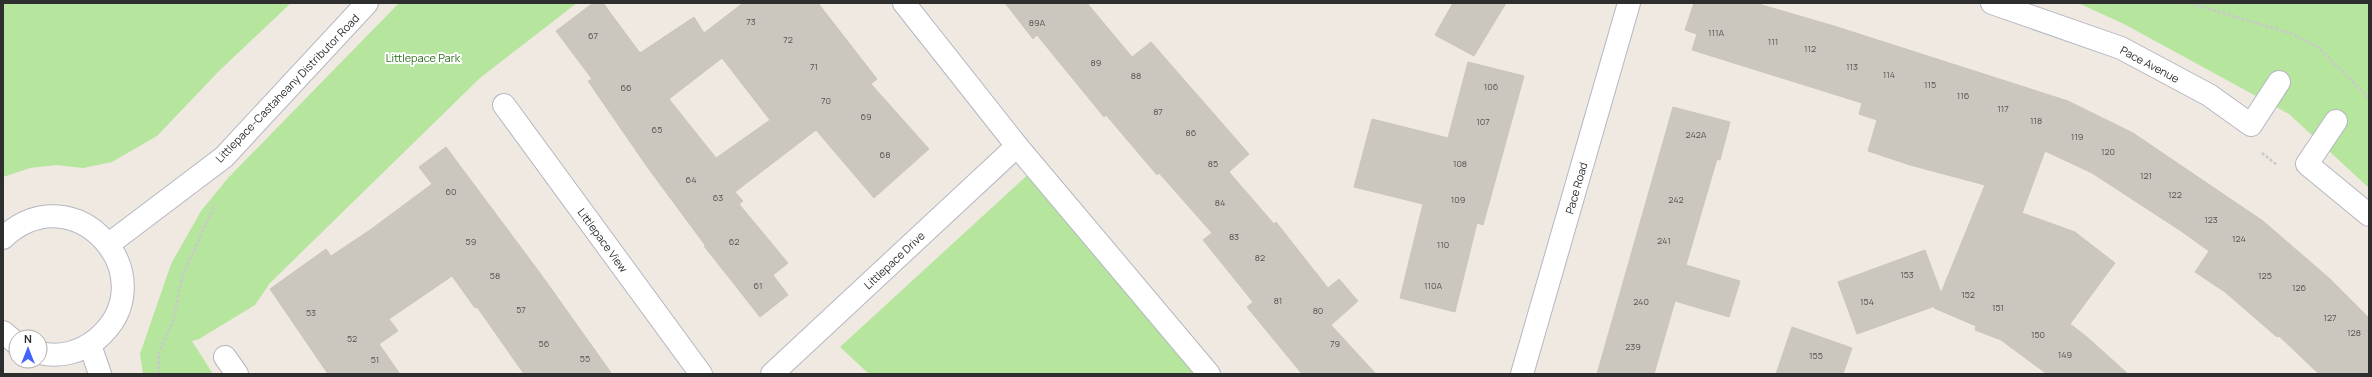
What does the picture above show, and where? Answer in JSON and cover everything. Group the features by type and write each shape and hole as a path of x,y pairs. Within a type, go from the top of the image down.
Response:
{"street":[{"name":"Littlepace-Castaheany Distributor Road","path":"109,244 224,157 367,3"},
{"path":"904,3 1017,146 1209,374"},
{"name":"Pace Road","path":"1522,374 1629,3"},
{"name":"Pace Avenue","path":"1992,3 2121,48 2209,95 2251,125 2279,82"},
{"name":"Littlepace View","path":"504,105 701,374"},
{"path":"2336,121 2307,164 2369,215"},
{"name":"Littlepace Drive","path":"772,374 1017,146"},
{"path":"6,231 36,218 58,216 80,221 99,232 109,244 121,269 123,291 118,312 107,331 90,345 70,353 48,355"},
{"path":"90,345 100,374"}],"path":[{"path":"2189,3 2293,34 2319,48 2369,98"},
{"path":"2261,152 2278,165"},
{"path":"158,374 158,355 173,322 182,277 218,198"}],"green space":[{"path":"3,3 291,3 219,71 157,136 112,162 83,168 56,165 30,168 3,177"},
{"name":"Littlepace Park","path":"399,3 577,3 480,78 270,283 255,305 199,339 192,341 213,374 143,374 140,354 171,264 201,211 228,178"},
{"path":"2078,3 2369,3 2369,188 2289,114 2124,24"},
{"path":"1034,169 1197,374 869,374 840,347"}],"building":[{"path":"593,3 603,3 640,53 694,17 704,33 743,3 818,3 877,79 871,84 929,149 874,198 816,130 735,192 743,201 739,204 788,263 773,275 788,295 760,317 704,246 705,245 648,168 588,81 592,79 556,31","holes":["722,58 770,120 716,158 669,99"]},
{"path":"1005,3 1087,3 1132,57 1151,42 1249,154 1229,172 1274,224 1276,222 1328,288 1339,279 1358,301 1331,325 1376,374 1302,374 1247,307 1253,302 1203,240 1212,233 1159,173 1157,175 1106,115 1104,117 1037,35 1033,39"},
{"path":"1453,3 1506,3 1474,56 1435,35"},
{"path":"1694,3 1755,3 1834,26 2068,101 2133,133 2263,221 2329,278 2369,318 2369,374 2319,374 2279,336 2277,337 2225,292 2195,272 2209,251 2092,173 2045,151 2022,213 2075,232 2115,263 2070,324 2087,337 2128,374 2047,374 2001,340 1975,330 1976,326 1934,308 1935,306 1857,334 1838,282 1925,250 1941,293 1985,185 1910,165 1868,151 1877,120 1859,114 1862,103 1692,50 1697,34 1685,30"},
{"path":"1468,62 1524,76 1483,225 1477,223 1455,312 1400,298 1423,204 1354,187 1372,119 1448,138"},
{"path":"1673,107 1730,122 1720,160 1717,159 1686,265 1740,281 1729,317 1675,301 1654,374 1597,374"},
{"path":"446,147 540,273 612,374 524,374 477,307 475,308 452,276 389,319 398,331 379,344 400,374 328,374 270,289 326,249 331,256 370,230 432,184 419,167"},
{"path":"1792,327 1852,348 1843,374 1776,374"}]}
